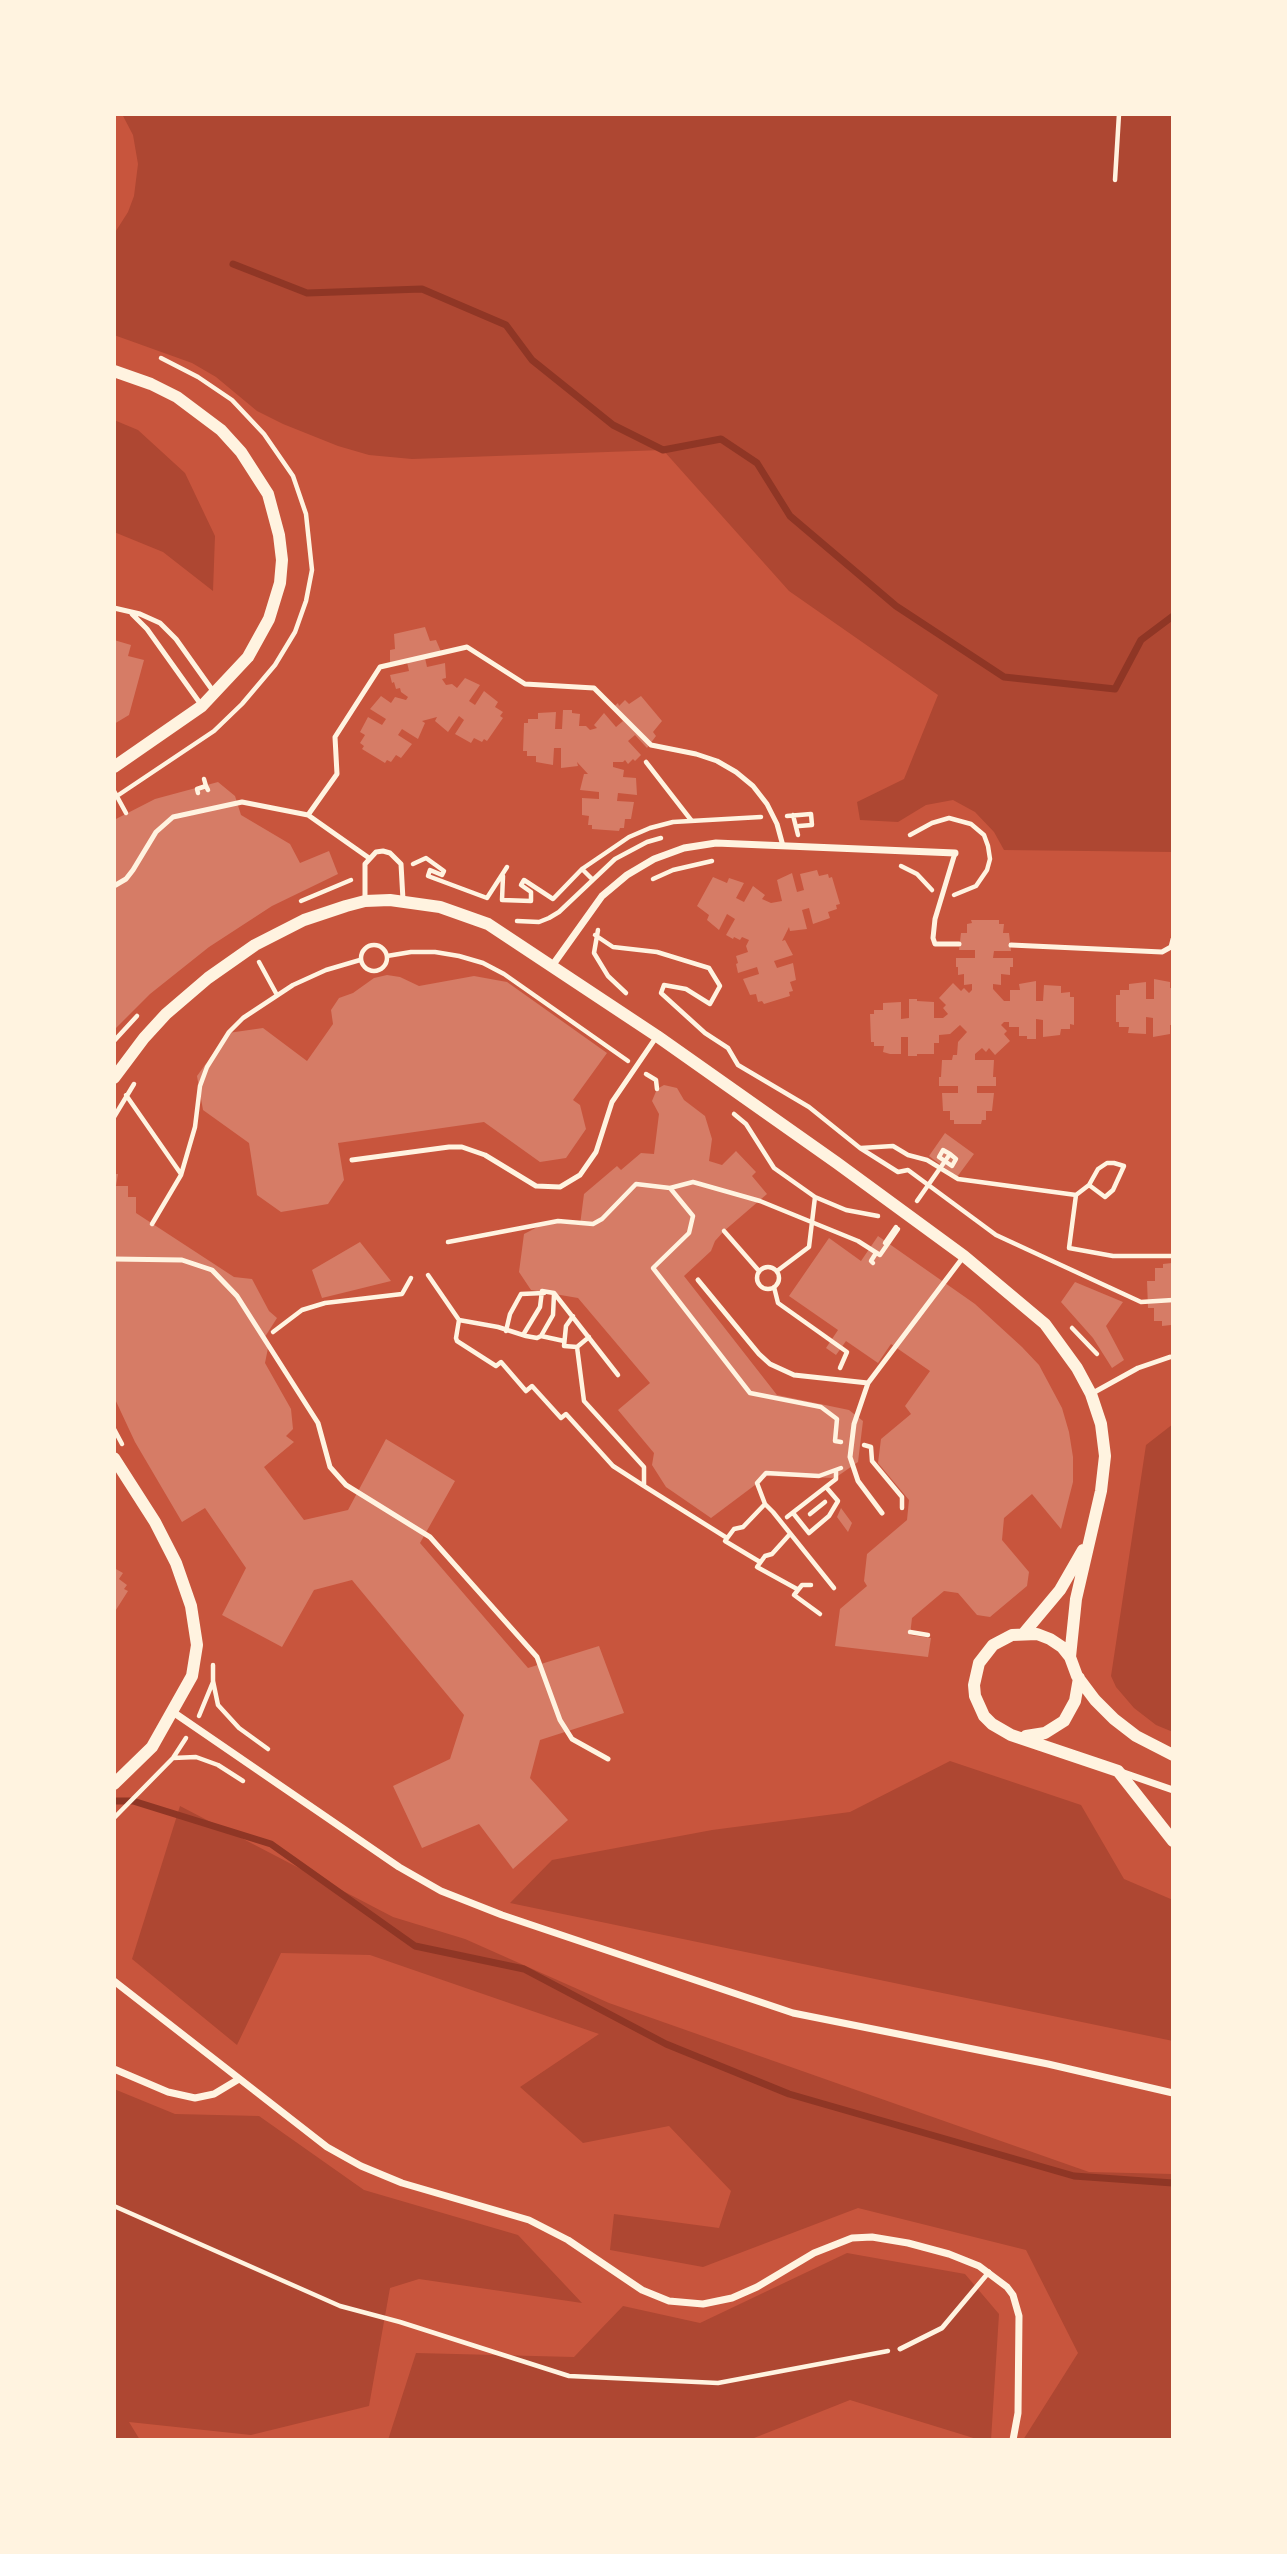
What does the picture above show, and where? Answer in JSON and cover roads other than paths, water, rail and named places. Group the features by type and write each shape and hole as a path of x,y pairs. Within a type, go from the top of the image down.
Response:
{"street":[{"path":"114,371 177,397 198,412 241,452 268,494 279,535 282,560 280,583 269,619 248,657 202,706 114,767"},
{"path":"552,966 602,896 626,875 654,859 684,848 716,843 955,853"},
{"path":"118,1083 144,1038 166,1014 230,961 267,938 304,920 365,901 404,901 440,906 477,919 657,1036 964,1256 1045,1324 1077,1368 1091,1394 1101,1424 1105,1456 1101,1491 1076,1599 1070,1657"},
{"path":"114,1458 167,1543 191,1606 197,1645 192,1676 173,1712 152,1747 114,1784"},
{"path":"1024,1633 1060,1590 1090,1538"},
{"path":"1173,1755 1136,1736 1114,1720 1079,1678 1070,1657 1050,1639 1024,1633 1002,1639 985,1653 979,1663 974,1685 975,1696 984,1716 1001,1731 1173,1790"},
{"path":"1022,1737 1045,1733 1063,1721 1075,1701 1079,1678"},
{"path":"173,1712 399,1867 441,1891 502,1915 793,2013 1048,2064 1173,2093"},
{"path":"1118,1771 1173,1841"},
{"path":"114,1981 311,2136 360,2166 402,2183 529,2220 568,2240 642,2290 669,2301 703,2304 732,2298 757,2287 830,2245 861,2237 908,2242 965,2259 989,2272 1007,2287 1013,2295 1019,2316 1018,2413 1013,2440"},
{"path":"114,2069 187,2098 214,2094 239,2079"}],"lane":[{"path":"114,608 151,618 169,630 215,694"},
{"path":"129,612 147,629 202,706"},
{"path":"308,815 337,774 335,737 380,667 467,648 525,684 594,688 651,746 696,754 717,761 736,772 753,786 767,804 777,824 783,846"},
{"path":"114,886 126,879 156,832 173,817 242,802 308,815 369,858"},
{"path":"365,901 364,872 369,858 376,852 383,851 396,857 401,864 404,901"},
{"path":"955,853 935,919 933,938 935,944 959,944"},
{"path":"1011,946 1162,951 1171,947 1173,939"},
{"path":"352,1160 461,1147 485,1155 536,1186 547,1189 560,1187 580,1175 596,1152 612,1102 657,1036"},
{"path":"882,1513 858,1481 849,1457 854,1424 868,1383 964,1256"},
{"path":"114,1259 182,1260 212,1270 237,1296 318,1423 330,1467 346,1485 430,1537 537,1657 560,1720 572,1739 608,1759"},
{"path":"698,1280 770,1364 794,1375 868,1383"},
{"path":"1091,1394 1138,1368 1170,1357"},
{"path":"900,2349 942,2328 989,2272"}],"waterway":[{"path":"233,264 307,293 422,289 506,325 532,360 613,425 663,450 721,439 757,463 790,516 896,606 1004,677 1115,689 1141,640 1173,616"},
{"path":"114,1801 133,1801 271,1844 415,1946 524,1969 666,2044 789,2094 1074,2176 1173,2183"}]}
